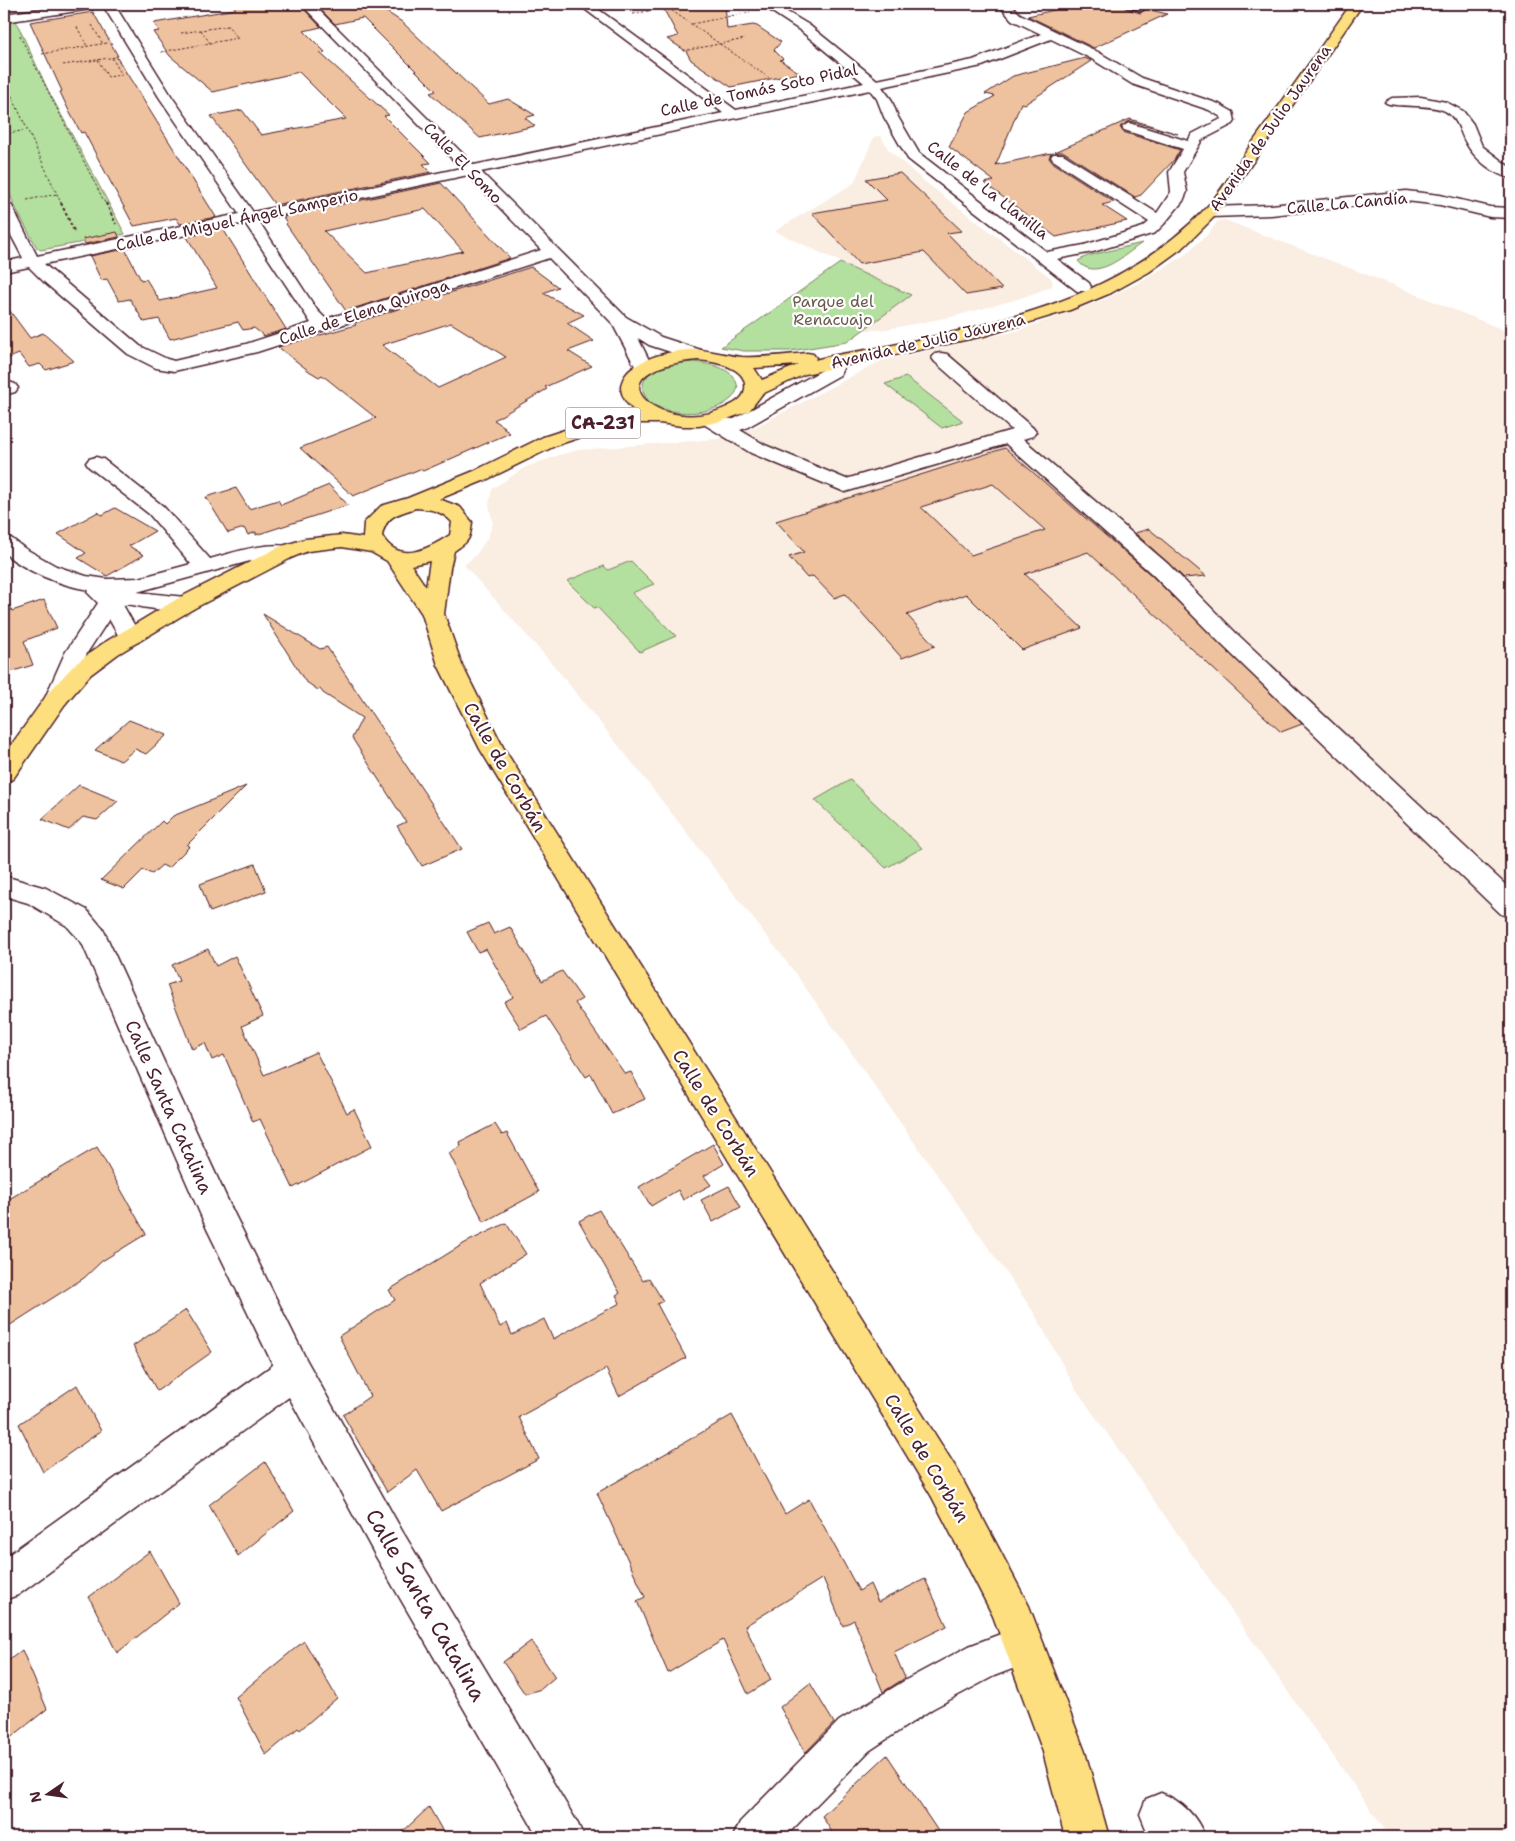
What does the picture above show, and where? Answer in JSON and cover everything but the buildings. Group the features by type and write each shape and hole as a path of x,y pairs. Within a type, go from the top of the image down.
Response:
{"main road":[{"name":"Avenida de Julio Jaurena","path":"754,390 800,370 1017,322 1066,306 1144,269 1191,235 1211,212 1357,4"},
{"name":"Avenida de Julio Jaurena","path":"644,368 659,360 678,356 698,355 717,357 734,362 768,362 806,358 961,326 1043,303 1083,287 1130,264 1172,234 1196,210 1247,139 1271,101"},
{"path":"734,362 746,370 753,380 754,390 748,411"},
{"path":"644,368 635,375 631,384 619,399 636,403 659,417 716,422"},
{"name":"CA-231","path":"550,441 561,432 619,399"},
{"name":"CA-231","path":"382,515 401,505 415,502 481,475 550,441 599,424 629,417 659,417"},
{"name":"CA-231","path":"415,502 444,506 457,514 471,488 481,475"},
{"path":"295,549 342,541 374,546 395,558 420,558 444,550 460,538 462,522 457,514"},
{"path":"374,546 370,535 373,525 382,515"},
{"path":"4,773 57,698 82,670 110,649 185,604 295,549 313,538 382,515"},
{"name":"Calle de Corbán","path":"433,614 439,568 444,550"},
{"name":"Calle de Corbán","path":"395,558 433,614 450,664 492,749 945,1484 1010,1606 1064,1752 1087,1837"}],"street":[{"path":"11,17 100,4"},
{"path":"108,4 140,55 142,72 166,97 249,217 311,313 322,325"},
{"name":"Calle El Somo","path":"307,4 620,321 655,341 698,355"},
{"path":"584,4 733,114"},
{"name":"Calle de La Llanilla","path":"1007,4 1016,17 1128,74 1137,81 1214,106 1228,115 1228,121 1202,132 1197,137 1176,172 1179,192 1175,200 1149,230 1087,249 1045,257"},
{"name":"Calle de La Llanilla","path":"769,6 805,28 873,84 884,99 891,117 914,156 1083,287"},
{"name":"Calle de Tomás Soto Pidal","path":"470,170 977,63 1052,34"},
{"path":"1392,102 1423,101 1449,108 1465,122 1468,135 1476,148 1485,157 1511,174"},
{"path":"1129,127 1192,147"},
{"path":"1058,157 1158,221"},
{"name":"Calle de Miguel Ángel Samperio","path":"4,267 470,170"},
{"name":"Calle La Candía","path":"1211,212 1271,210 1406,196 1440,200 1490,212 1511,213"},
{"path":"4,206 23,246 33,262"},
{"name":"Calle de Elena Quiroga","path":"33,262 57,285 134,350 162,364 174,366 251,348 552,252"},
{"name":"Calle El Somo","path":"620,321 644,368"},
{"path":"716,422 758,448 845,486 1026,432 941,358"},
{"path":"716,422 739,424 748,411 834,371 838,362"},
{"path":"1009,437 1160,569 1228,638 1511,906"},
{"path":"96,463 156,510 205,567"},
{"path":"4,542 17,553 48,571 83,582 107,586 139,585 249,555 295,549"},
{"path":"83,582 110,602 130,636"},
{"path":"57,698 76,653 110,602 128,597 148,601 185,604"},
{"name":"Calle Santa Catalina","path":"4,886 36,896 77,918 93,937 218,1216 294,1371 388,1542 562,1837"},
{"path":"4,1581 294,1371"},
{"path":"755,1837 854,1736 918,1695 983,1660 1024,1645"}],"path":[{"path":"692,24 769,6"},
{"path":"668,8 769,78"},
{"path":"11,17 63,123 126,243"},
{"path":"91,24 103,44"},
{"path":"140,55 238,38 228,26 181,33"},
{"path":"77,27 87,46"},
{"path":"201,30 210,43"},
{"path":"42,54 130,39"},
{"path":"685,57 678,52 745,39"},
{"path":"63,66 124,56 142,72"},
{"path":"112,58 122,75"},
{"path":"98,60 108,77 142,72"},
{"path":"4,79 83,252"},
{"path":"4,134 27,130"},
{"path":"22,201 57,194"}],"shaded area":[{"path":"881,136 888,149 920,178 1051,278 1053,283 1051,287 1018,299 955,316 882,330 862,330 910,295 775,231 854,183 874,137"},
{"path":"1225,220 1511,333 1511,1837 1390,1837 1076,1389 1033,1311 793,970 635,766 555,667 464,565 476,555 488,537 493,523 489,505 492,489 526,467 578,450 717,439 753,428 881,361 1017,331 1103,300 1136,284 1181,258 1208,234 1218,221"}],"green space":[{"path":"15,19 48,90 125,234 97,239 83,239 84,242 41,250 37,248 14,205 4,178 4,21"},
{"path":"1142,243 1102,268 1093,269 1085,267 1078,261 1087,256"},
{"name":"Parque del Renacuajo","path":"840,263 911,295 847,342 790,351 744,351 721,347"},
{"path":"695,362 709,364 727,371 736,381 738,388 732,398 715,408 692,413 659,408 647,399 643,390 647,376 662,367"},
{"path":"906,377 963,421 942,428 885,384"},
{"path":"631,561 654,584 632,593 676,636 640,652 597,607 594,608 567,581 604,566 608,570"},
{"path":"850,780 922,848 886,868 815,800"}]}
